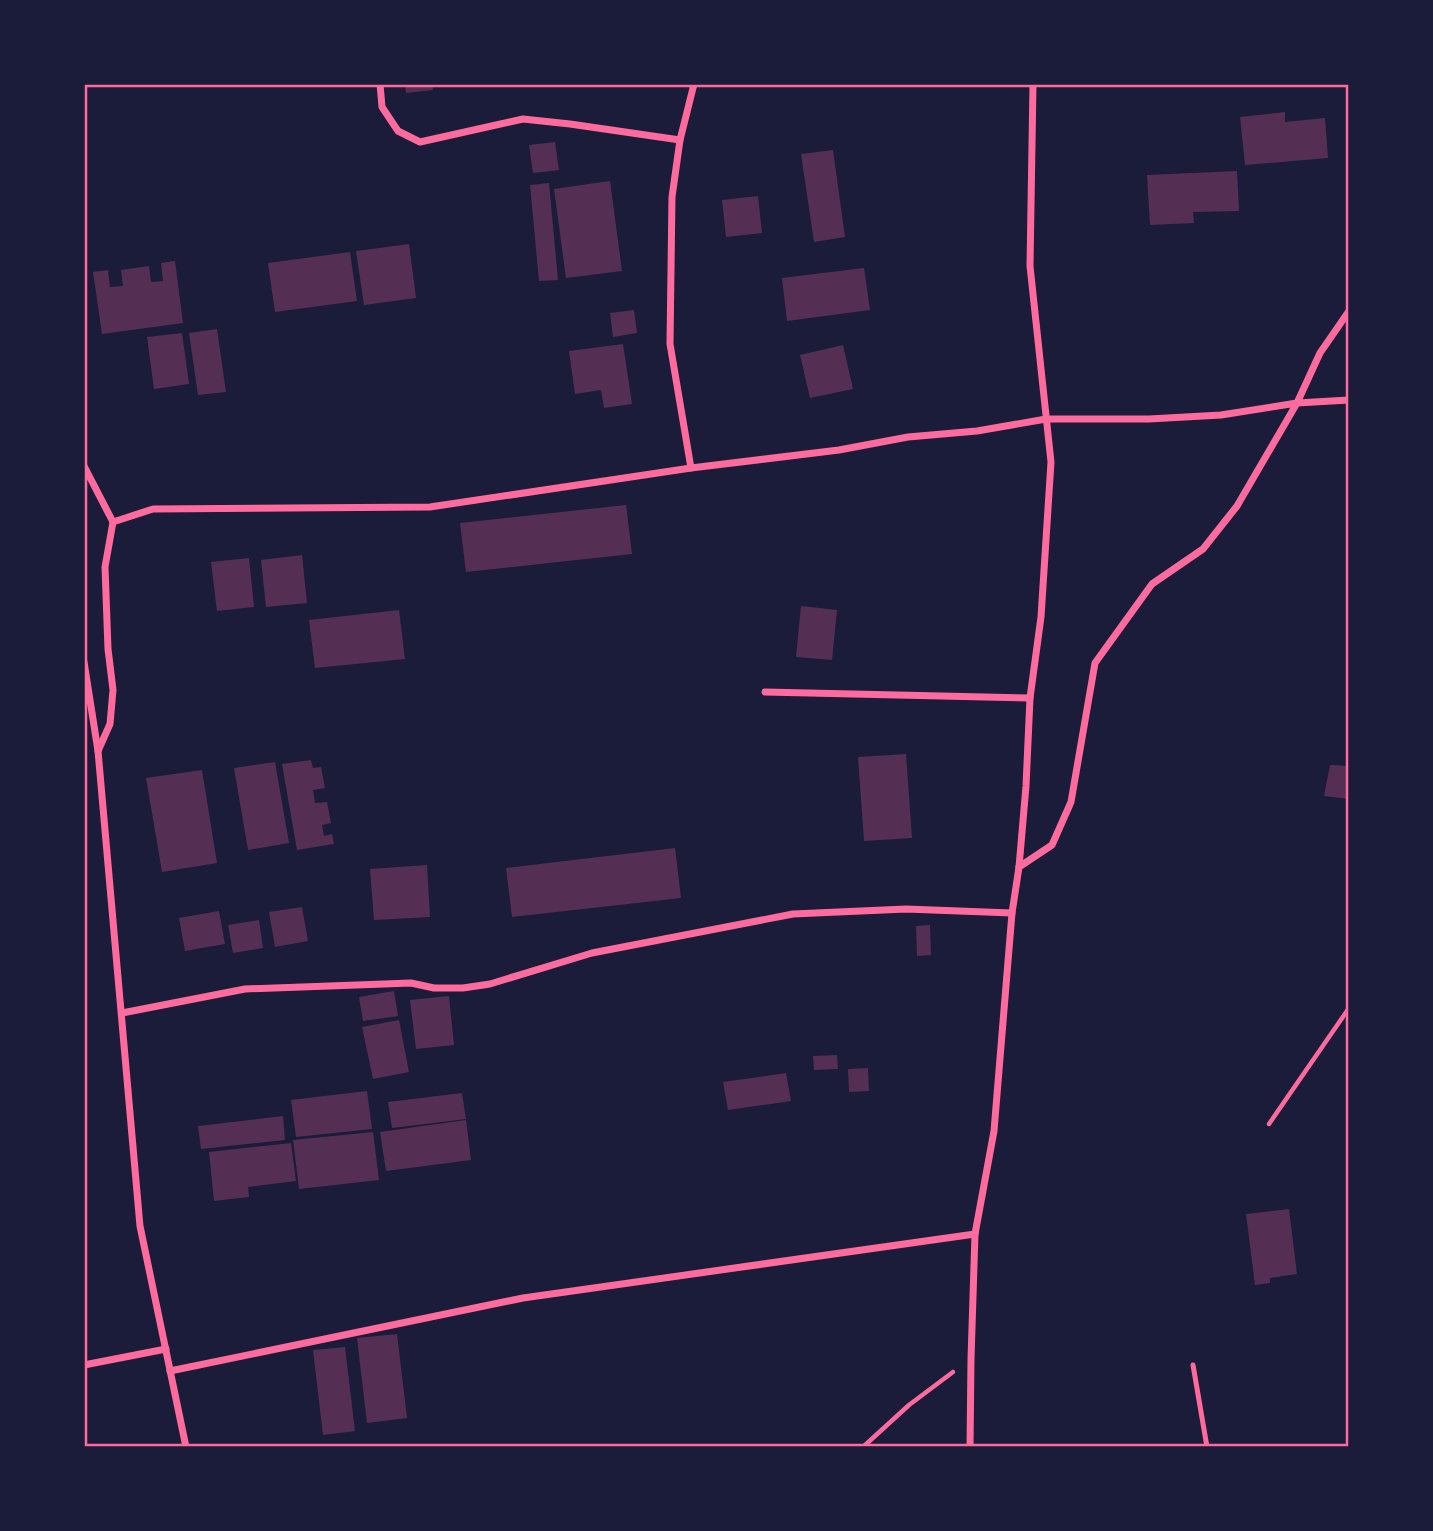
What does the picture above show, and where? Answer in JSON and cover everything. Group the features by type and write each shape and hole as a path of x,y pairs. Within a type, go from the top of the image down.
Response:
{"street":[{"path":"380,84 382,107 398,131 420,142 523,119 680,140"},
{"path":"691,468 670,344 672,197 680,140 694,84"},
{"path":"970,1447 975,1234 994,1131 1012,913 1026,786 1030,698 1041,617 1051,462 1030,266 1033,84"},
{"path":"1019,867 1052,845 1071,802 1095,663 1152,583 1203,549 1237,506 1297,403 1320,353 1349,311"},
{"path":"113,522 153,509 430,507 691,468 839,450 908,437 977,431 1046,419 1149,419 1221,415 1297,403 1349,400"},
{"path":"84,466 113,522 105,567 108,649 113,690 110,724 98,751"},
{"path":"84,662 98,751 140,1226 186,1447"},
{"path":"765,692 1030,698"},
{"path":"122,1013 245,989 411,983 434,988 463,988 490,984 592,953 793,914 906,909 1012,913"},
{"path":"170,1371 523,1298 975,1234"},
{"path":"84,1366 166,1349"}],"lane":[{"path":"1193,1365 1207,1447"}],"path":[{"path":"1269,1124 1349,1008"},
{"path":"863,1447 909,1405 971,1359"}],"building":[{"path":"405,84 432,84 433,90 406,93"},
{"path":"1285,112 1285,122 1325,118 1328,158 1245,165 1240,117"},
{"path":"555,142 559,170 533,173 529,145"},
{"path":"833,150 845,237 814,242 801,154"},
{"path":"1237,171 1239,211 1193,212 1194,223 1150,225 1147,175"},
{"path":"610,181 622,271 566,278 554,189"},
{"path":"549,183 558,280 539,281 530,185"},
{"path":"758,196 762,233 726,237 722,200"},
{"path":"409,244 416,298 364,305 356,251"},
{"path":"350,252 357,301 275,312 268,263"},
{"path":"175,261 183,323 102,334 93,272 108,270 110,287 123,286 121,270 149,266 151,282 163,281 161,263"},
{"path":"864,268 870,310 787,321 782,278"},
{"path":"634,310 637,333 613,337 610,313"},
{"path":"217,329 226,392 198,395 189,333"},
{"path":"182,333 189,384 154,389 147,337"},
{"path":"623,344 632,404 604,408 601,390 575,394 569,351"},
{"path":"843,345 853,389 810,398 800,355"},
{"path":"626,505 632,554 466,572 460,523"},
{"path":"302,555 307,603 266,607 261,560"},
{"path":"249,558 254,607 217,611 211,562"},
{"path":"801,606 837,610 832,660 796,657"},
{"path":"399,610 405,659 315,668 309,620"},
{"path":"906,754 912,838 864,841 858,757"},
{"path":"311,760 313,768 321,767 325,788 313,790 315,803 327,802 331,823 322,825 324,836 332,834 334,844 297,850 282,764"},
{"path":"275,762 289,843 248,850 234,768"},
{"path":"1330,765 1349,766 1349,799 1324,796"},
{"path":"202,770 217,863 162,872 146,778"},
{"path":"675,848 681,898 512,917 506,868"},
{"path":"427,865 430,917 374,920 370,869"},
{"path":"302,907 308,941 275,947 269,912"},
{"path":"219,911 225,944 185,951 179,918"},
{"path":"259,920 263,948 233,953 228,925"},
{"path":"930,925 931,955 917,956 916,926"},
{"path":"394,991 398,1016 363,1021 359,997"},
{"path":"449,996 454,1045 416,1049 410,1000"},
{"path":"399,1020 409,1072 373,1079 362,1027"},
{"path":"837,1055 838,1069 814,1070 813,1056"},
{"path":"868,1068 869,1091 849,1092 848,1069"},
{"path":"786,1073 791,1101 728,1110 723,1082"},
{"path":"367,1091 372,1129 296,1137 291,1100"},
{"path":"462,1093 466,1119 392,1128 388,1102"},
{"path":"283,1116 285,1140 201,1149 198,1126"},
{"path":"466,1120 471,1160 386,1171 380,1132"},
{"path":"373,1132 379,1180 299,1189 293,1140"},
{"path":"291,1143 296,1181 248,1187 249,1197 214,1201 209,1152"},
{"path":"1289,1209 1297,1274 1270,1278 1270,1283 1255,1285 1246,1214"},
{"path":"397,1334 407,1418 367,1423 357,1338"},
{"path":"345,1347 355,1431 323,1435 313,1350"}]}
